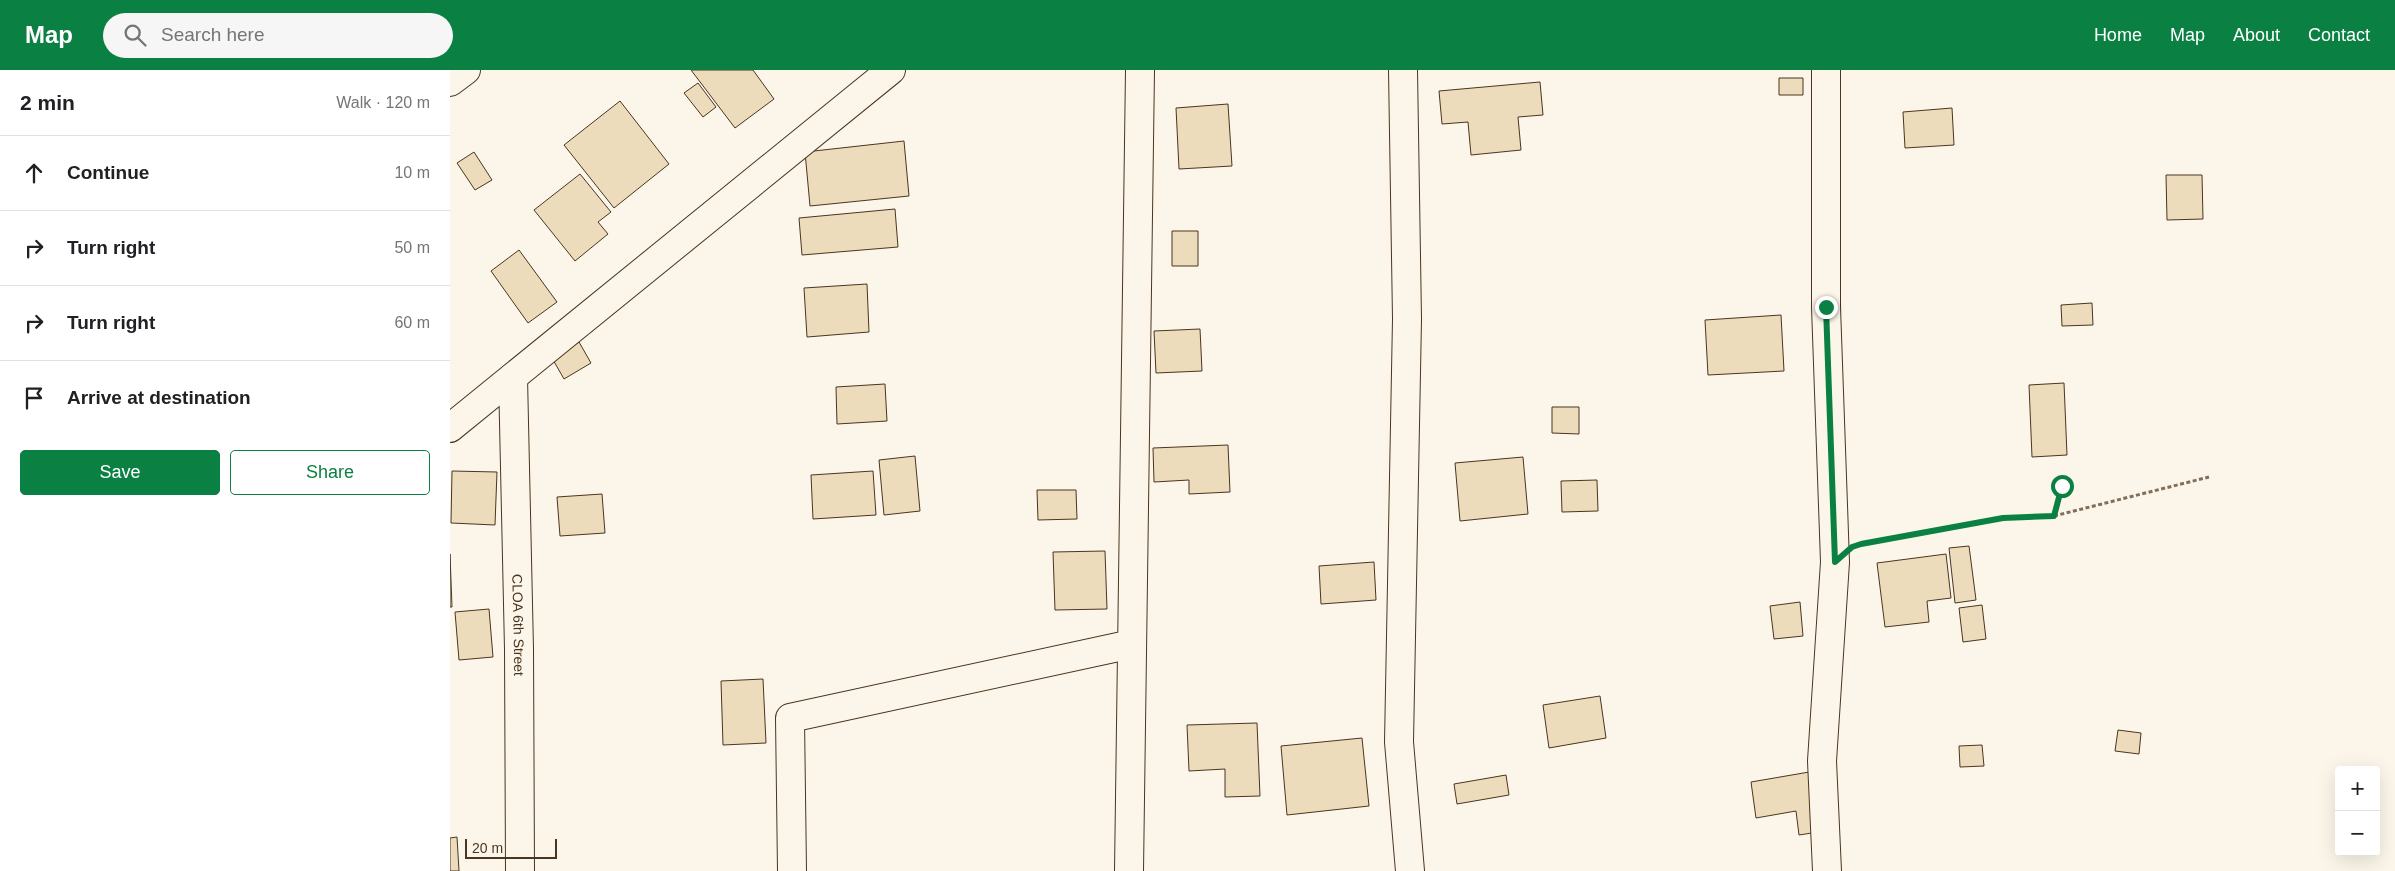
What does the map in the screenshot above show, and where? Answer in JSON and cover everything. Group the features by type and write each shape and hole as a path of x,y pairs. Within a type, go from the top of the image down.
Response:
{"street":[{"path":"450,82 466,70"},
{"path":"450,428 891,70"},
{"path":"1129,871 1140,70"},
{"path":"1403,70 1407,319 1399,742 1410,871"},
{"path":"1826,70 1826,307 1835,562 1822,761 1827,871"},
{"name":"CLOA 6th Street","path":"512,378 519,649 520,871"},
{"path":"792,871 790,718 1132,644"}],"path":[{"path":"1835,562 1852,547 1861,544 2003,518 2054,516 2209,477"},
{"path":"2054,516 2062,486"}],"building":[{"path":"691,70 753,70 774,99 735,128"},
{"path":"1779,78 1803,78 1803,95 1779,95"},
{"path":"1540,82 1543,115 1518,117 1521,150 1471,155 1468,122 1442,124 1439,91"},
{"path":"698,83 716,107 703,117 684,93"},
{"path":"620,101 669,164 614,208 564,145"},
{"path":"1228,104 1232,166 1179,169 1176,108"},
{"path":"1952,108 1954,145 1905,148 1903,112"},
{"path":"904,141 909,196 810,206 805,152"},
{"path":"474,152 492,180 475,190 457,163"},
{"path":"580,174 611,212 598,222 608,234 575,261 534,210"},
{"path":"2166,175 2202,175 2203,219 2167,220"},
{"path":"895,209 898,247 802,255 799,218"},
{"path":"1172,231 1198,231 1198,266 1172,266"},
{"path":"519,250 557,302 528,323 491,271"},
{"path":"867,284 869,332 807,337 804,288"},
{"path":"2092,303 2093,325 2062,326 2061,305"},
{"path":"1781,315 1784,371 1708,375 1705,320"},
{"path":"1200,329 1202,371 1156,373 1154,331"},
{"path":"579,342 591,363 564,379 552,358"},
{"path":"2064,383 2067,455 2032,457 2029,385"},
{"path":"885,384 887,421 837,424 836,387"},
{"path":"1552,407 1579,407 1579,434 1552,433"},
{"path":"1228,445 1230,492 1189,494 1189,480 1154,482 1153,448"},
{"path":"915,456 920,511 884,515 879,460"},
{"path":"1523,457 1528,514 1460,521 1455,463"},
{"path":"452,471 497,472 495,525 451,523"},
{"path":"873,471 876,515 813,519 811,475"},
{"path":"1597,480 1598,511 1562,512 1561,481"},
{"path":"1037,490 1076,490 1077,519 1038,520"},
{"path":"602,494 605,533 560,536 557,497"},
{"path":"1969,546 1976,600 1955,603 1949,548"},
{"path":"1105,551 1107,609 1055,610 1053,552"},
{"path":"450,554 452,607 450,607"},
{"path":"1946,554 1951,598 1927,601 1929,622 1885,627 1877,563"},
{"path":"1374,562 1376,600 1321,604 1319,566"},
{"path":"1800,602 1803,636 1774,639 1770,606"},
{"path":"1982,605 1986,639 1963,642 1959,608"},
{"path":"489,609 493,657 459,660 455,612"},
{"path":"763,679 766,743 723,745 721,681"},
{"path":"1600,696 1606,738 1549,748 1543,705"},
{"path":"1257,723 1260,796 1225,797 1225,769 1189,771 1187,725"},
{"path":"2118,730 2141,733 2139,754 2115,751"},
{"path":"1362,738 1369,806 1287,815 1281,746"},
{"path":"1982,745 1984,766 1960,767 1959,746"},
{"path":"1815,771 1825,831 1799,835 1796,811 1756,818 1751,782"},
{"path":"1506,775 1509,795 1457,804 1454,784"},
{"path":"457,837 459,871 450,871 450,838"}],"route":[{"path":"1826,307 1835,562 1852,547 1861,544 2003,518 2054,516 2062,486"}]}
